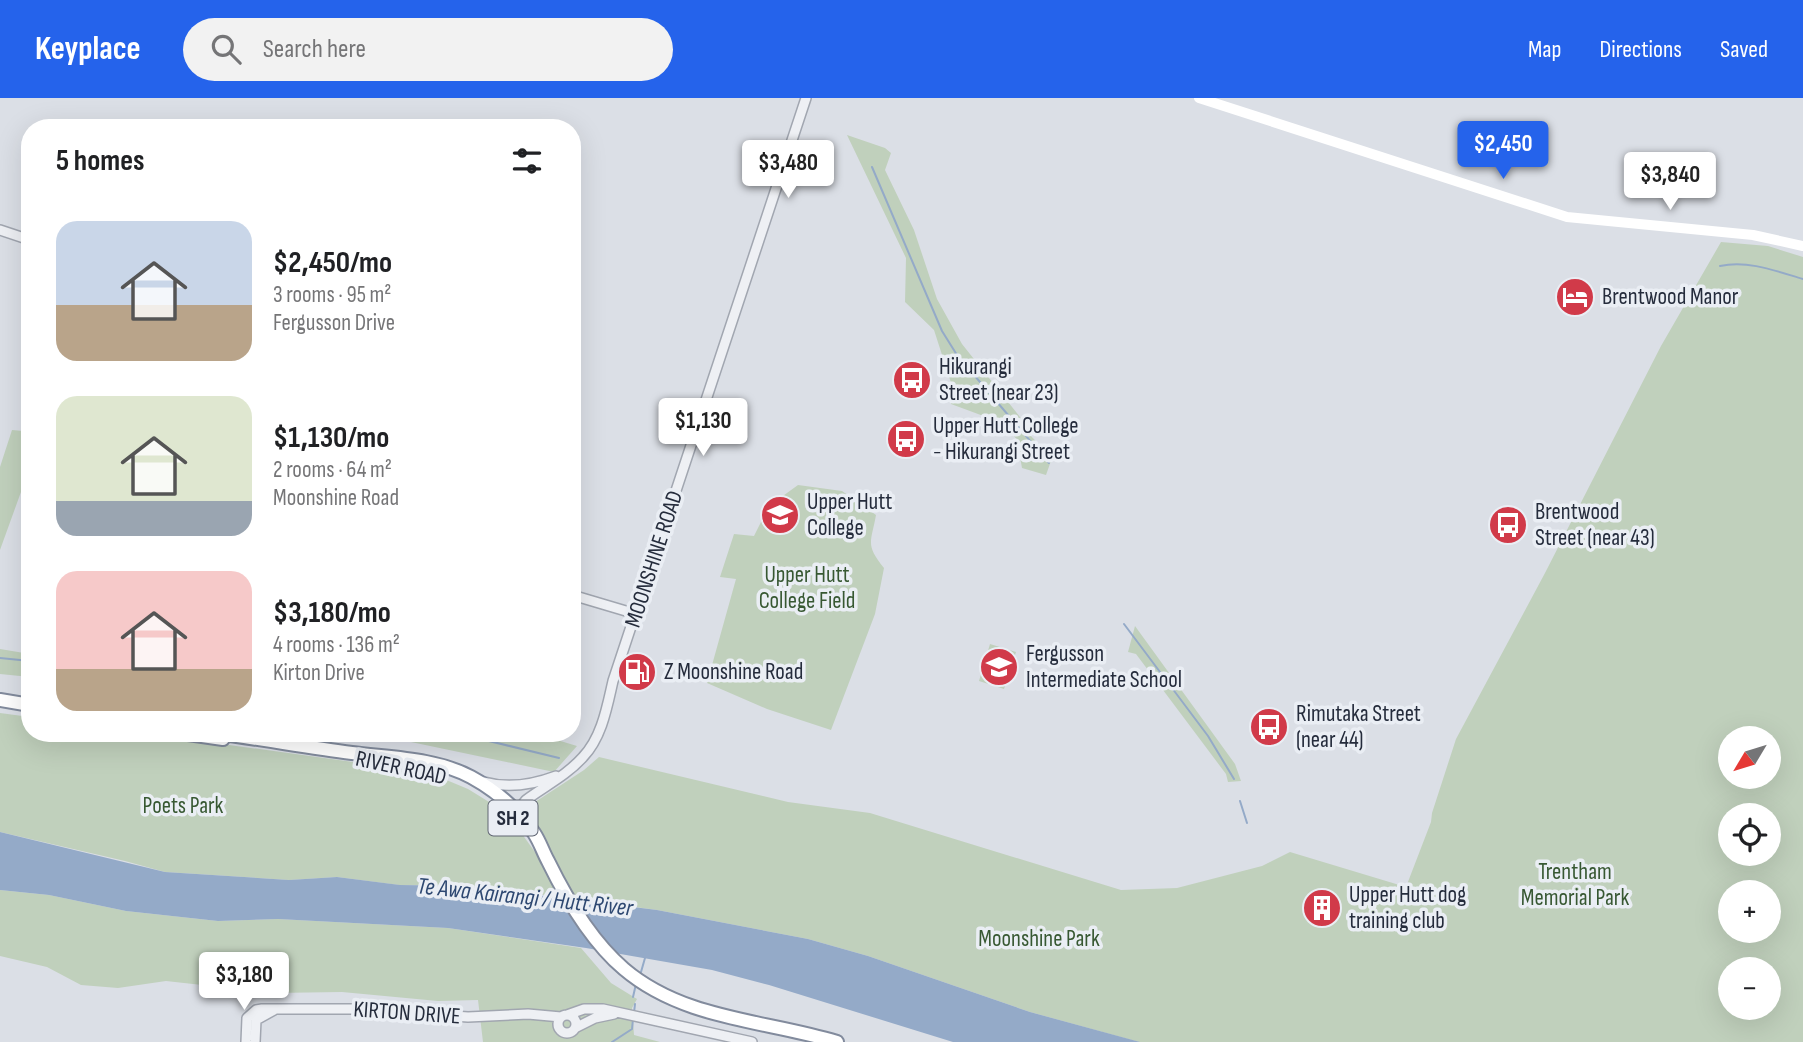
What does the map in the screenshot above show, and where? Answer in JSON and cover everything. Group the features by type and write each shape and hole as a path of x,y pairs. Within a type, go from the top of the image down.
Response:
{"highway":[{"path":"0,700 21,704"},
{"path":"0,707 21,710"},
{"name":"RIVER ROAD","path":"242,742 378,762 449,777 479,790 498,804 521,826 549,863"},
{"name":"RIVER ROAD","path":"282,742 422,761 472,778 497,795 521,817 541,844 580,917 602,947 625,970 653,990 690,1006 764,1025 814,1042"},
{"name":"RIVER ROAD","path":"764,1025 837,1042"}],"main road":[{"path":"1199,98 1567,217 1753,235 1803,246"}],"street":[{"name":"MOONSHINE ROAD","path":"521,817 521,809 526,800 567,772 587,754 596,737 806,98"},
{"path":"0,230 21,237"},
{"path":"581,598 636,614"},
{"name":"MOONSHINE ROAD","path":"472,778 515,786 537,783 567,772"},
{"path":"562,1020 590,1008 752,1042"},
{"name":"KIRTON DRIVE","path":"246,1042 246,1023 256,1010 357,1009 468,1017 538,1015 562,1020"},
{"path":"255,1042 256,1020 276,1010"},
{"path":"562,1020 565,1033 595,1018 622,1014"},
{"path":"562,1020 574,1019 575,1028"}],"green space":[{"path":"847,135 885,148 891,153 885,170 914,230 937,299 962,344 1031,431 1030,435 1052,458 1046,475 1022,468 1017,440 1005,424 951,404 954,392 934,330 905,302 906,258"},
{"name":"Trentham Memorial Park","path":"1721,242 1768,246 1803,257 1803,1042 1139,1042 1030,1012 868,956 808,939 657,910 576,899 530,822 529,806 599,757 788,802 870,813 1121,890 1177,888 1262,866 1290,852 1406,887 1431,822 1456,739 1545,573 1661,346"},
{"path":"12,430 21,431 21,492 0,550 0,467"},
{"name":"Upper Hutt College Field","path":"798,485 842,491 876,515 871,543 874,554 884,568 875,614 831,730 767,709 707,683 736,579 720,577 734,534 754,536 769,506"},
{"path":"1135,626 1235,764 1241,781 1228,782 1226,774 1136,654 1128,652"},
{"path":"990,644 1016,652 1004,689 979,681"},
{"path":"0,649 21,652 21,676 0,674"},
{"name":"Poets Park","path":"0,713 21,716 21,742 208,742 353,762 444,779 468,789 494,805 517,827 540,859 561,897 467,886 399,885 337,877 289,880 165,872 0,832"},
{"path":"411,742 564,742 577,746 554,772"},
{"path":"0,890 49,895 126,911 218,921 278,919 448,928 581,948 611,983 637,999 632,1008 634,1035 660,1042 483,1042 478,1000 438,1001 342,992 273,993 166,981 118,988 81,985 47,967 0,956"}],"water":[{"name":"Te Awa Kairangi / Hutt River","path":"0,832 165,872 289,880 337,877 400,885 467,886 657,910 808,939 868,956 1030,1012 1140,1042 953,1042 712,970 586,948 448,928 278,919 218,921 126,911 49,895 0,890"}],"waterway":[{"path":"872,167 942,331 957,355 1049,463"},
{"path":"1720,266 1751,265 1803,279"},
{"path":"1124,624 1208,736 1234,779"},
{"path":"0,658 21,660"},
{"path":"493,742 559,758"},
{"path":"1240,801 1247,823"},
{"path":"641,972 645,958"},
{"path":"633,997 636,984"},
{"path":"634,1013 635,1004"},
{"path":"612,1042 632,1029 633,1019"}],"place":[{"name":"Brentwood Manor","path":"1575,297"},
{"name":"Hikurangi Street (near 23)","path":"912,380"},
{"name":"Upper Hutt College - Hikurangi Street","path":"906,439"},
{"name":"Upper Hutt College","path":"780,515"},
{"name":"Brentwood Street (near 43)","path":"1508,525"},
{"name":"Fergusson Intermediate School","path":"999,667"},
{"name":"Z Moonshine Road","path":"637,672"},
{"name":"Rimutaka Street (near 44)","path":"1269,727"},
{"name":"Upper Hutt dog training club","path":"1322,908"}],"park label":[{"name":"Moonshine Park","path":"1039,939"}]}
